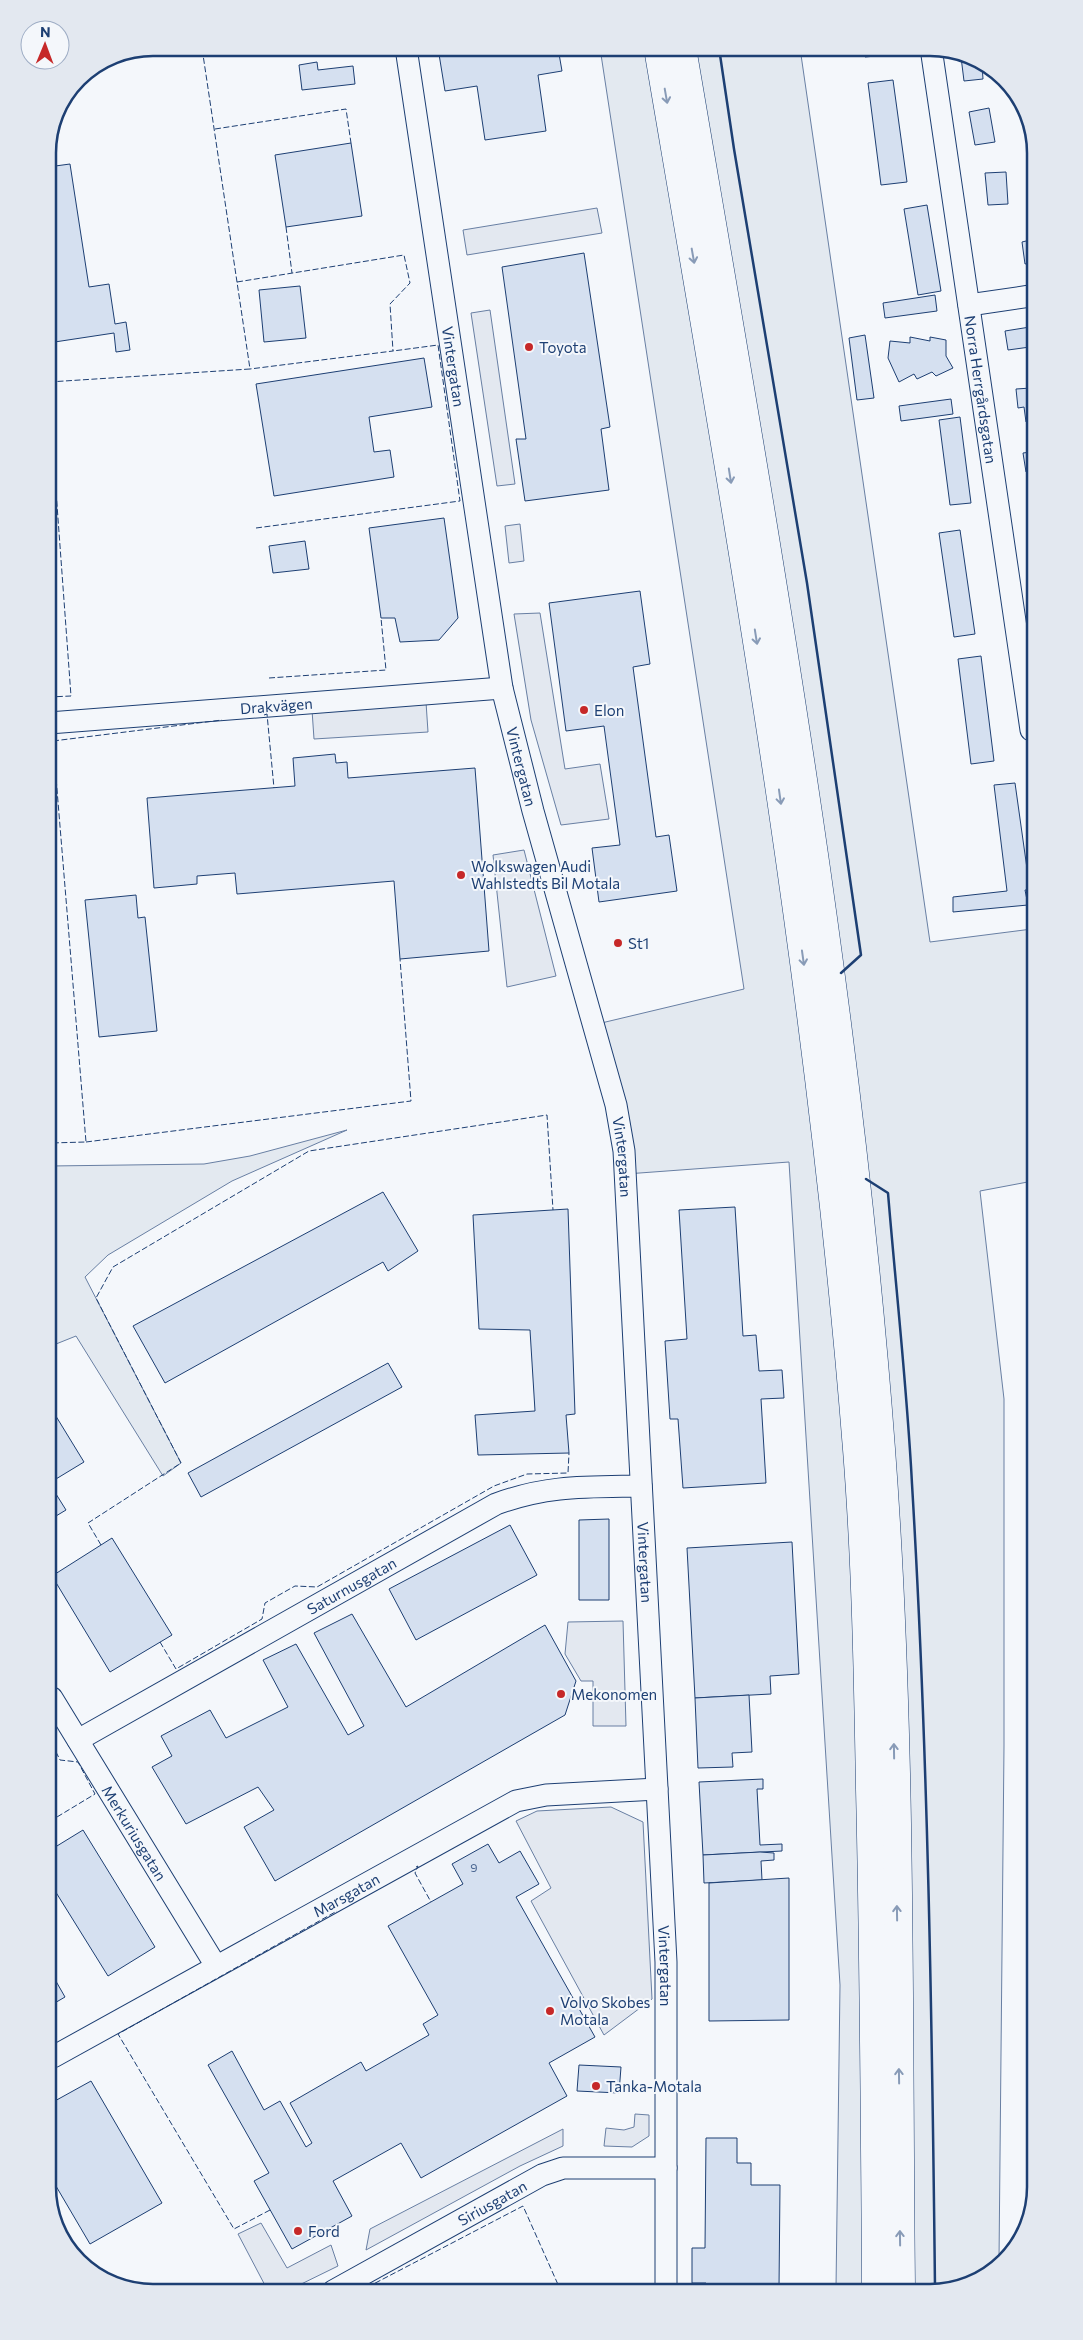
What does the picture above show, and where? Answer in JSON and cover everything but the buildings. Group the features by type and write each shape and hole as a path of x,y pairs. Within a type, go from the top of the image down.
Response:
{"highway":[{"path":"659,56 723,428 771,730 806,978 847,1328 858,1455 868,1645 876,2284"},
{"path":"683,56 796,739 829,967 871,1328 881,1453 892,1646 901,2284"}],"street":[{"name":"Vintergatan","path":"407,56 502,688 516,752 622,1133 666,1962 666,2284"},
{"name":"Norra Herrgårdsgatan","path":"932,56 1027,696"},
{"path":"969,305 1027,296"},
{"name":"Drakvägen","path":"56,722 502,688"},
{"name":"Saturnusgatan","path":"78,1740 496,1504 522,1494 553,1488 641,1486"},
{"name":"Merkuriusgatan","path":"56,1704 216,1966"},
{"name":"Marsgatan","path":"56,2055 516,1801 546,1795 657,1789"},
{"name":"Siriusgatan","path":"346,2284 542,2175 563,2168 666,2168"}],"shaded area":[{"path":"601,56 801,56 930,942 1027,930 1027,1182 980,1191 1004,1399 1004,1746 999,2254 989,2264 973,2274 949,2282 930,2284 836,2284 840,1985 789,1162 626,1174 593,1025 744,989"},
{"path":"597,208 602,233 467,255 463,230"},
{"path":"490,310 515,484 497,486 471,313"},
{"path":"520,524 524,561 509,563 505,526"},
{"path":"540,613 565,769 600,764 609,819 561,825 531,720 514,614"},
{"path":"426,702 428,732 314,739 312,710"},
{"path":"524,850 556,976 507,987 493,855"},
{"path":"347,1130 232,1181 108,1255 85,1277 181,1463 163,1476 76,1336 56,1344 56,1166 204,1164 250,1156"},
{"path":"623,1621 626,1726 593,1726 593,1681 581,1681 565,1654 568,1622"},
{"path":"611,1807 643,1822 652,1999 604,2035 531,1901 551,1888 516,1821 537,1811"},
{"path":"635,2114 649,2115 649,2136 632,2147 604,2146 606,2128 624,2130 634,2127"},
{"path":"563,2129 563,2146 520,2166 366,2250 370,2229"},
{"path":"261,2223 287,2268 331,2245 338,2266 301,2284 264,2284 238,2234"}],"fence":[{"path":"56,382 250,369 203,56"},
{"path":"215,129 346,109 351,143"},
{"path":"286,227 292,273"},
{"path":"237,282 404,255 410,283 390,304 393,351 250,369"},
{"path":"256,528 460,501 438,345 393,351"},
{"path":"56,491 71,696 56,697"},
{"path":"269,678 386,670 381,618"},
{"path":"264,715 267,714 274,788"},
{"path":"56,741 222,720"},
{"path":"56,777 86,1142 56,1143"},
{"path":"86,1142 411,1101 400,959"},
{"path":"101,1545 88,1523 181,1463 96,1298 113,1267 309,1151 547,1115 553,1210"},
{"path":"160,1642 176,1669 262,1619 265,1603 295,1586 317,1587 494,1486 527,1474 568,1473 569,1453"},
{"path":"56,1752 60,1760 78,1762 95,1794 56,1818"},
{"path":"416,1867 418,1866 415,1873 431,1902"},
{"path":"270,2210 234,2229 118,2034 337,1911"},
{"path":"373,2284 523,2206 558,2284"}],"wall":[{"path":"720,56 807,583 861,955 841,973"},
{"path":"866,1179 888,1193 910,1448 926,1785 935,2284"}],"place":[{"name":"Toyota","path":"529,347"},
{"name":"Elon","path":"584,710"},
{"name":"Wolkswagen Audi Wahlstedts Bil Motala","path":"461,875"},
{"name":"St1","path":"618,943"},
{"name":"Mekonomen","path":"561,1694"},
{"name":"Volvo Skobes Motala","path":"550,2011"},
{"name":"Tanka-Motala","path":"596,2086"},
{"name":"Ford","path":"298,2231"}]}
